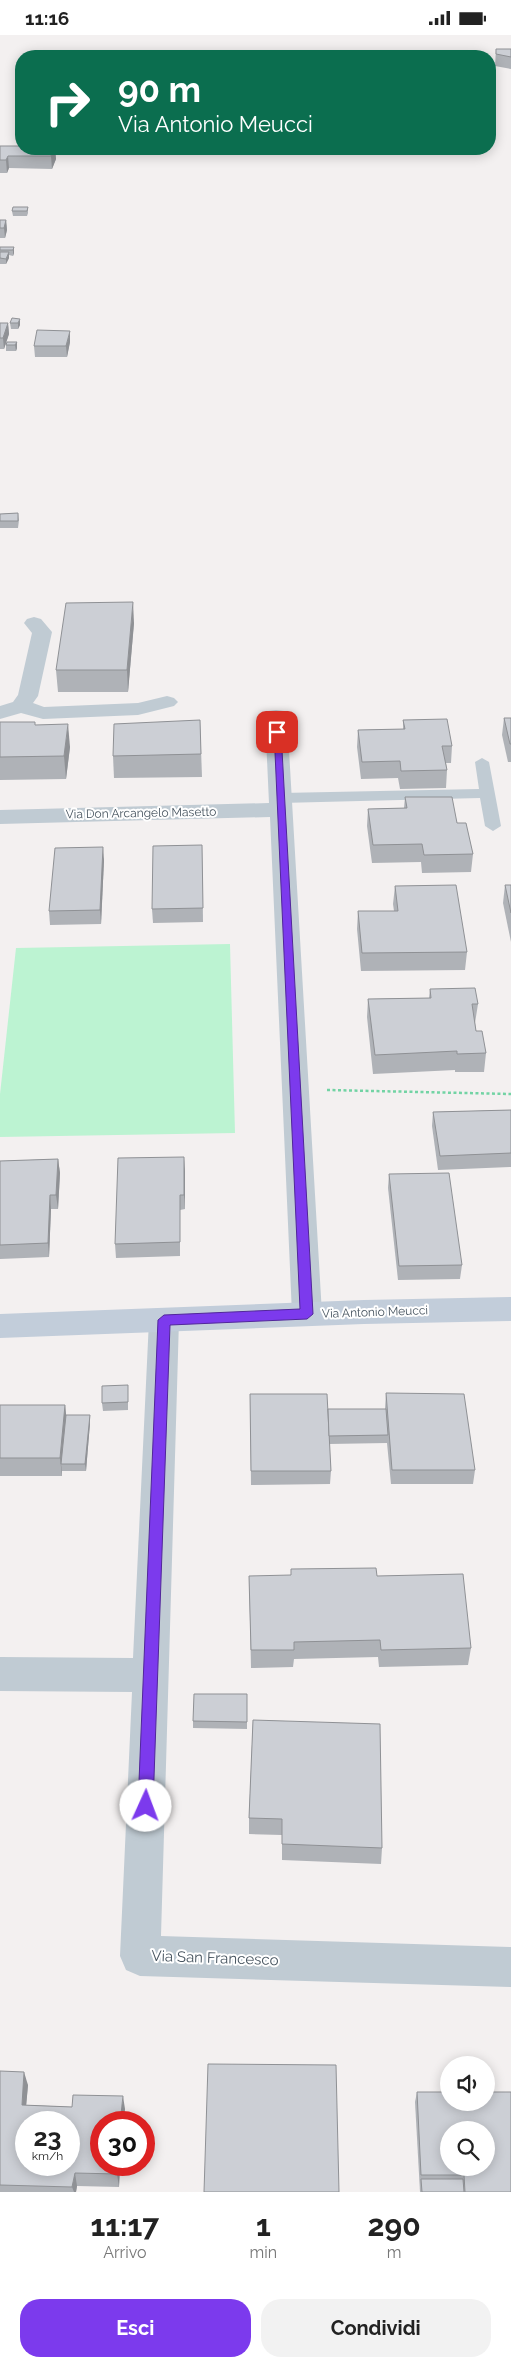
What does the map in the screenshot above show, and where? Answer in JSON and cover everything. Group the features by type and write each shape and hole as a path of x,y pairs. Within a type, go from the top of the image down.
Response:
{"main road":[{"name":"Via Antonio Meucci","path":"0,1326 307,1314 511,1309"}],"street":[{"path":"0,713 20,706 28,696 42,632 34,623"},
{"path":"20,706 43,713 138,709 168,702"},
{"path":"276,716 307,1314"},
{"name":"Via Don Arcangelo Masetto","path":"0,817 281,804"},
{"name":"Via San Francesco","path":"164,1320 140,1956 511,1967"},
{"path":"0,1674 151,1675"}],"lane":[{"path":"482,762 493,826"},
{"path":"281,804 488,793"}],"path":[{"path":"326,1090 511,1094"}],"green space":[{"path":"230,944 235,1133 0,1137 0,1094 16,948"}],"building":[{"path":"496,49 511,49 511,57 496,54"},
{"path":"0,146 15,146 15,155 51,155 8,156 6,160 0,160"},
{"path":"13,207 28,207 27,211 12,211"},
{"path":"0,220 6,220 4,228 0,228"},
{"path":"0,247 14,247 13,250 0,250"},
{"path":"0,252 9,252 6,259 0,258"},
{"path":"12,318 20,319 18,323 10,323"},
{"path":"0,323 8,323 3,338 0,338"},
{"path":"37,330 70,331 66,346 34,346"},
{"path":"7,342 17,342 15,345 6,345"},
{"path":"18,513 18,521 0,521 0,514"},
{"path":"133,602 127,670 56,670 66,603"},
{"path":"504,718 511,718 511,744 510,744"},
{"path":"447,719 452,746 442,746 447,770 401,771 400,761 362,762 358,730 405,729 403,720"},
{"path":"200,720 201,754 113,756 114,724"},
{"path":"0,722 35,722 35,725 68,724 64,756 0,757"},
{"path":"405,797 452,797 457,823 466,823 473,854 424,855 422,844 373,845 368,809 407,808"},
{"path":"202,845 203,908 152,909 153,846"},
{"path":"103,847 100,910 49,911 55,848"},
{"path":"456,885 467,952 362,953 358,911 398,911 395,886"},
{"path":"505,885 511,885 511,913"},
{"path":"475,988 478,1004 472,1004 476,1031 482,1031 486,1053 457,1054 457,1051 375,1055 368,999 431,998 430,989"},
{"path":"511,1110 511,1153 440,1156 433,1112"},
{"path":"184,1157 184,1195 180,1195 180,1242 115,1244 118,1158"},
{"path":"58,1159 56,1195 50,1195 48,1243 0,1245 0,1161"},
{"path":"449,1173 462,1265 399,1266 389,1174"},
{"path":"128,1385 128,1402 102,1403 102,1386"},
{"path":"386,1393 464,1394 475,1470 392,1470"},
{"path":"250,1394 327,1394 331,1471 251,1471"},
{"path":"0,1405 65,1405 60,1458 0,1458"},
{"path":"328,1409 386,1409 388,1435 329,1436"},
{"path":"66,1415 90,1415 85,1464 61,1464"},
{"path":"376,1568 377,1576 463,1574 471,1648 381,1650 380,1640 294,1642 294,1650 251,1650 249,1576 291,1575 291,1569"},
{"path":"194,1694 247,1694 247,1722 193,1721"},
{"path":"253,1720 380,1724 382,1848 282,1844 282,1819 249,1818"},
{"path":"208,2064 336,2065 339,2192 204,2192"},
{"path":"0,2071 24,2072 22,2105 72,2107 73,2095 123,2096 121,2111 90,2111 90,2173 80,2173 80,2111 15,2111 15,2176 74,2176 72,2187 0,2185"},
{"path":"417,2092 440,2092 440,2111 495,2111 495,2092 511,2092 511,2192 465,2192 464,2176 495,2176 495,2121 440,2121 440,2175 421,2175"},
{"path":"421,2179 463,2179 464,2192 422,2192"}],"route":[{"path":"146,1806 164,1320 307,1314 277,732"}]}
